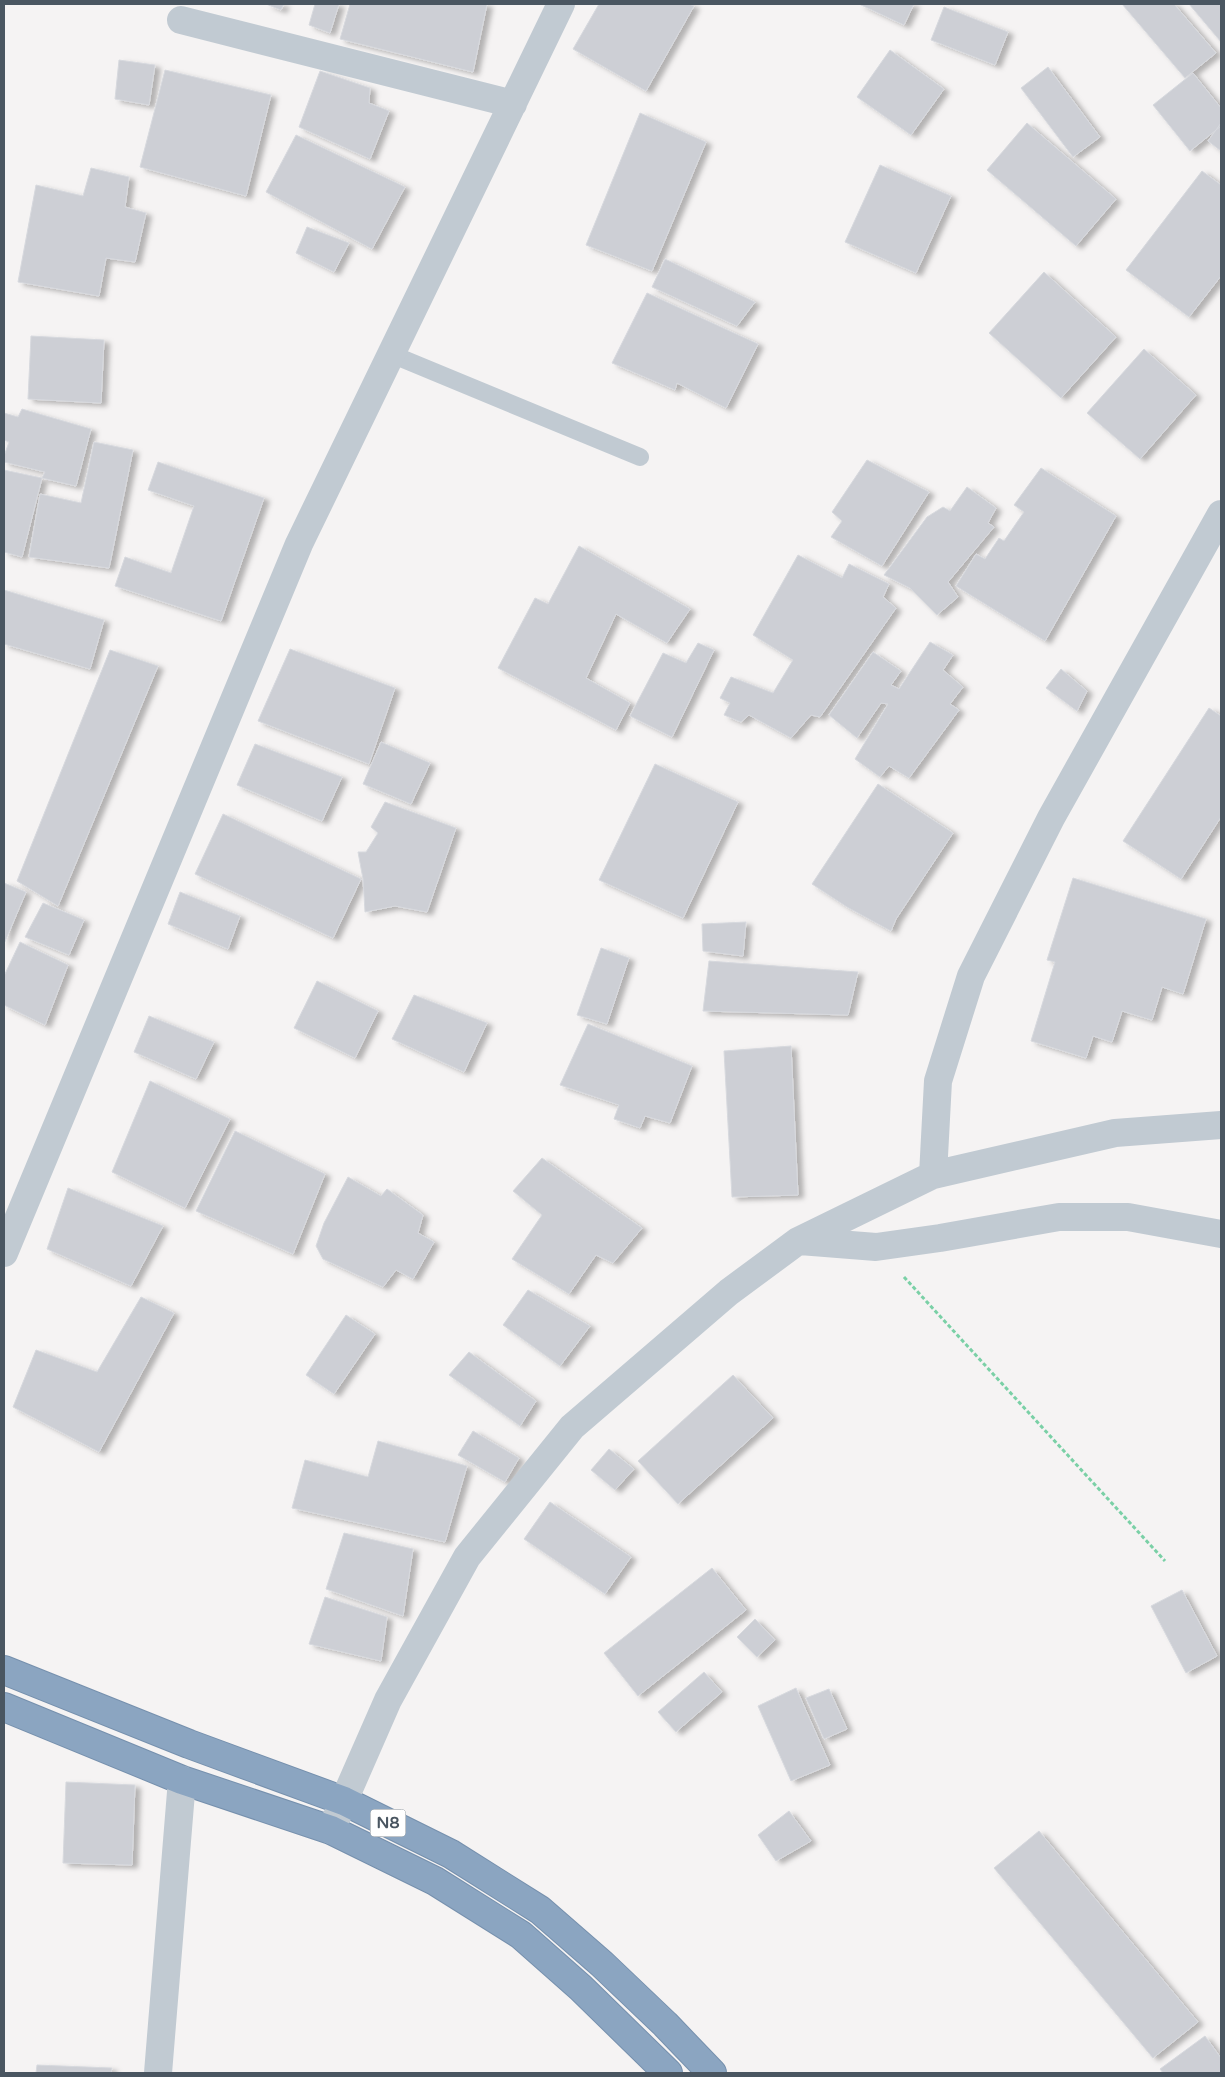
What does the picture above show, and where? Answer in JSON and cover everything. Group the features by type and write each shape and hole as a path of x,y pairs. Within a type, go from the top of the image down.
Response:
{"highway":[{"name":"N8","path":"4,1670 189,1744 344,1801 451,1854 540,1910 602,1964 658,2017 712,2073"},
{"name":"N8","path":"4,1707 182,1780 331,1830 435,1881 521,1935 581,1988 668,2073"}],"street":[{"path":"4,1253 299,544 561,4"},
{"path":"180,20 513,104"},
{"path":"933,1175 938,1081 971,976 1051,818 1221,514"},
{"path":"331,1830 388,1700 467,1557 579,1420 729,1292 798,1241 933,1175 1115,1133 1221,1125"},
{"path":"798,1241 876,1247 1059,1217 1128,1217 1221,1234"},
{"path":"158,2073 182,1780"}],"lane":[{"path":"391,354 640,457"}],"path":[{"path":"876,1247 1165,1562"}],"building":[{"path":"266,4 284,4 281,10"},
{"path":"315,4 339,4 330,33 309,25"},
{"path":"350,4 487,4 473,72 340,39"},
{"path":"599,4 689,4 694,6 646,91 573,49"},
{"path":"859,4 914,4 904,25"},
{"path":"1122,4 1174,4 1216,53 1185,78"},
{"path":"1189,4 1221,4 1221,42"},
{"path":"944,7 1008,32 995,65 931,40"},
{"path":"890,50 944,89 911,135 857,97"},
{"path":"119,60 155,65 149,105 115,99"},
{"path":"1048,67 1100,137 1073,157 1021,88"},
{"path":"165,70 271,95 246,196 140,167"},
{"path":"320,71 370,88 369,103 389,111 370,159 299,127"},
{"path":"1193,73 1221,108 1221,126 1190,151 1153,105"},
{"path":"640,113 706,142 652,271 586,245"},
{"path":"1027,123 1116,199 1076,246 987,170"},
{"path":"1221,123 1221,151 1208,141"},
{"path":"296,135 405,187 372,249 266,192"},
{"path":"880,165 951,196 916,273 845,242"},
{"path":"91,168 129,177 125,207 146,213 135,262 106,258 99,296 18,282 36,185 83,196"},
{"path":"1202,171 1221,185 1221,276 1189,317 1126,270"},
{"path":"307,227 349,243 334,272 296,253"},
{"path":"665,259 755,302 737,326 652,287"},
{"path":"1044,272 1116,337 1061,398 989,333"},
{"path":"647,293 758,344 726,408 677,383 675,390 612,363"},
{"path":"31,336 104,340 101,403 28,399"},
{"path":"1144,349 1196,395 1140,459 1087,413"},
{"path":"22,409 91,429 76,486 42,478 45,472 4,462 9,442 4,440 4,413 18,417"},
{"path":"94,442 133,450 109,568 29,557 40,494 81,503"},
{"path":"867,460 929,492 882,566 831,537 842,521 832,512"},
{"path":"158,462 264,498 221,621 115,586 125,557 171,573 194,506 148,490"},
{"path":"1041,468 1116,516 1045,641 956,586 976,554 985,559 999,538 1004,541 1024,512 1014,505"},
{"path":"4,470 42,478 22,557 4,552"},
{"path":"967,487 996,508 988,523 994,527 948,582 958,597 937,615 910,588 884,575 927,517 943,507 950,511"},
{"path":"579,546 690,609 667,643 616,614 586,678 630,703 616,730 498,668 535,598 548,604"},
{"path":"798,555 842,578 849,564 889,584 883,597 896,608 820,717 811,715 791,738 749,715 741,722 724,715 730,703 720,698 731,677 773,693 793,660 753,635"},
{"path":"4,590 104,620 90,669 4,644"},
{"path":"930,642 953,655 943,670 963,687 950,704 959,710 909,778 889,766 880,777 855,759 888,704 881,703 857,738 829,715 873,652 901,671 891,685 899,689"},
{"path":"698,643 714,650 672,737 630,716 663,653 686,663"},
{"path":"290,649 395,688 369,764 258,721"},
{"path":"110,650 158,666 58,906 17,881"},
{"path":"1061,669 1087,691 1077,711 1046,688"},
{"path":"1209,708 1221,716 1221,817 1181,879 1123,841"},
{"path":"381,742 430,763 411,804 363,784"},
{"path":"255,744 342,777 322,821 237,785"},
{"path":"655,764 738,802 683,918 599,880"},
{"path":"878,784 953,833 896,919 891,931 847,907 812,884"},
{"path":"385,802 456,828 427,912 395,906 365,912 363,879 358,852 366,852 378,833 371,827"},
{"path":"223,814 361,879 333,938 195,874"},
{"path":"1073,878 1206,919 1183,994 1162,987 1152,1020 1122,1011 1112,1042 1093,1036 1086,1058 1031,1041 1055,962 1047,960"},
{"path":"4,883 26,892 4,944"},
{"path":"180,892 240,916 228,949 168,924"},
{"path":"43,903 84,920 69,955 25,937"},
{"path":"746,922 743,956 703,951 702,924"},
{"path":"20,942 68,965 45,1025 4,1005 4,976"},
{"path":"601,948 629,958 607,1024 577,1015"},
{"path":"709,961 858,972 848,1015 703,1011"},
{"path":"317,981 378,1011 355,1058 294,1028"},
{"path":"414,995 487,1023 464,1072 392,1039"},
{"path":"149,1016 214,1042 196,1079 134,1052"},
{"path":"588,1024 692,1066 670,1123 645,1116 640,1128 614,1119 619,1105 560,1085"},
{"path":"791,1046 798,1195 732,1197 724,1051"},
{"path":"150,1081 230,1119 185,1208 112,1172"},
{"path":"235,1131 325,1174 293,1254 196,1211"},
{"path":"542,1158 642,1228 613,1263 596,1255 569,1294 512,1259 542,1215 513,1191"},
{"path":"348,1177 381,1196 387,1189 423,1215 418,1233 434,1242 413,1279 396,1270 383,1287 323,1259 316,1246 324,1223"},
{"path":"68,1188 163,1226 131,1286 47,1249"},
{"path":"528,1290 590,1326 560,1366 503,1325"},
{"path":"141,1297 174,1313 99,1452 13,1407 36,1350 97,1372"},
{"path":"346,1315 375,1334 334,1394 306,1375"},
{"path":"469,1352 536,1401 520,1426 449,1375"},
{"path":"733,1375 773,1418 678,1504 638,1461"},
{"path":"473,1431 519,1458 505,1482 458,1455"},
{"path":"378,1441 467,1466 445,1542 292,1508 305,1460 368,1477"},
{"path":"609,1449 634,1469 615,1490 591,1470"},
{"path":"550,1502 631,1557 605,1594 524,1539"},
{"path":"344,1533 413,1549 403,1616 326,1589"},
{"path":"712,1568 746,1610 638,1696 604,1653"},
{"path":"1182,1590 1217,1656 1186,1673 1151,1606"},
{"path":"325,1597 387,1617 381,1661 309,1644"},
{"path":"755,1619 775,1640 757,1657 737,1637"},
{"path":"704,1672 722,1692 676,1732 658,1712"},
{"path":"796,1688 830,1765 791,1781 758,1706"},
{"path":"829,1689 847,1729 824,1739 806,1698"},
{"path":"66,1782 135,1785 132,1865 63,1863"},
{"path":"789,1811 811,1841 776,1861 758,1835"},
{"path":"1039,1831 1198,2022 1153,2058 994,1868"},
{"path":"1205,2036 1221,2058 1221,2073 1163,2073 1160,2069"},
{"path":"37,2065 112,2068 111,2073 36,2073"}]}
